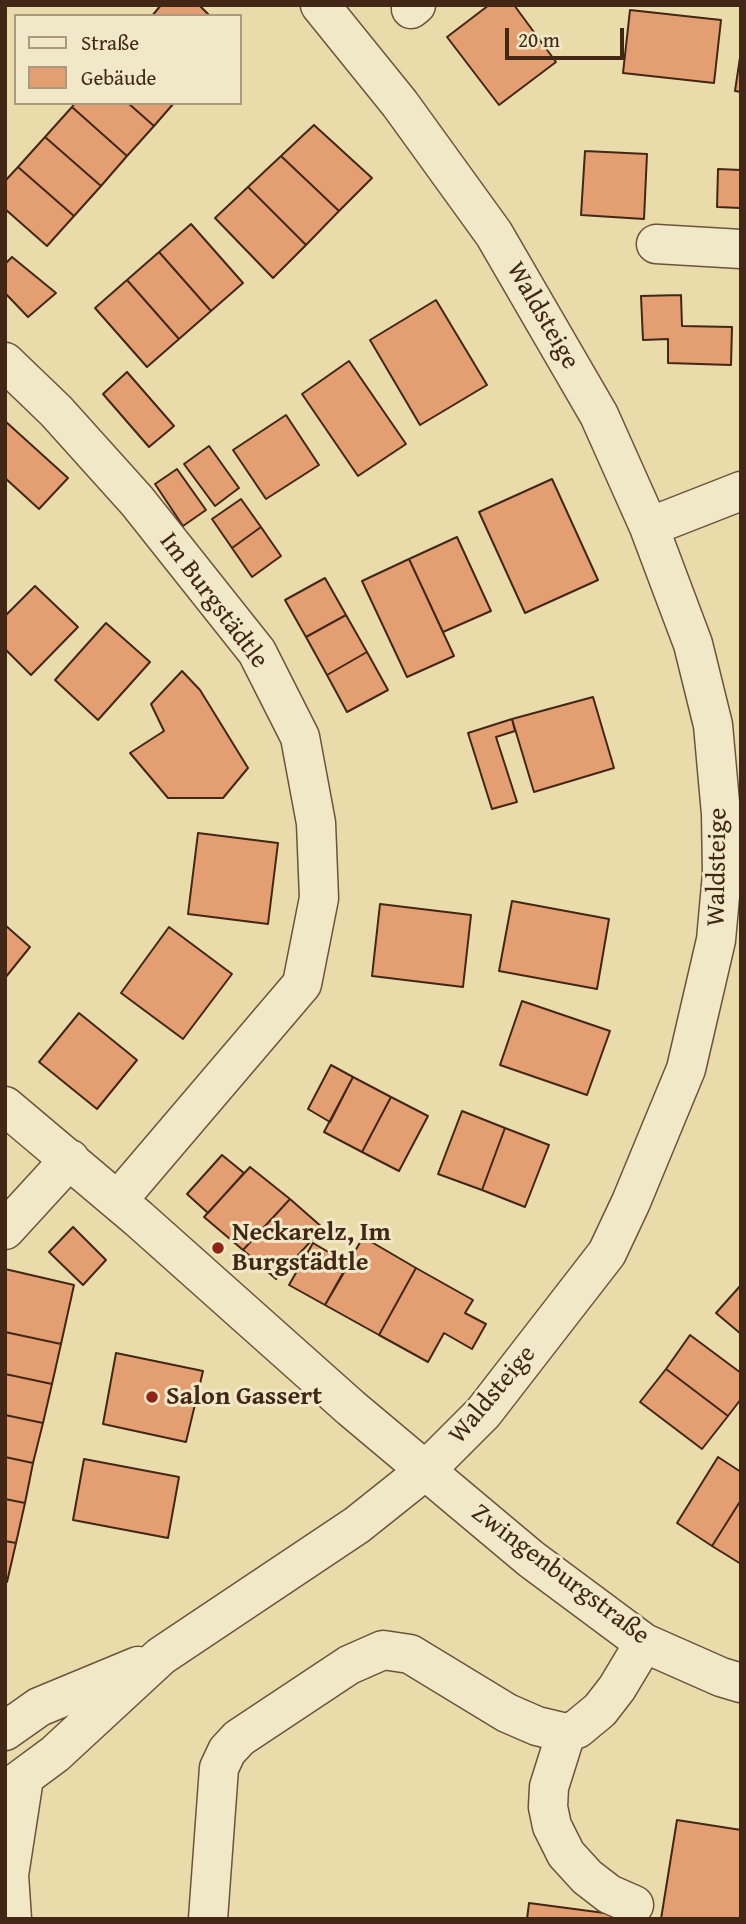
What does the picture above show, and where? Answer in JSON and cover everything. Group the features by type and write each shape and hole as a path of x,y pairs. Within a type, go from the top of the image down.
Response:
{"street":[{"name":"Waldsteige","path":"15,1784 55,1754 161,1656 357,1525 426,1470 483,1413 607,1253 687,1069 716,940 722,874 721,814 713,725 693,644 649,527 599,415 494,234 400,104 320,5"},
{"path":"656,244 741,249"},
{"name":"Im Burgstädtle","path":"5,362 56,411 137,501 257,652 300,737 316,823 319,898 302,984 118,1200"},
{"path":"649,527 741,491"},
{"name":"Zwingenburgstraße","path":"5,1106 118,1200 351,1408 531,1559 644,1643 741,1683"},
{"path":"5,1230 70,1159"},
{"path":"208,1919 219,1768 227,1751 239,1738 366,1656 383,1650 410,1654 507,1713 537,1726 566,1733 590,1720 600,1710 617,1688 644,1643"},
{"name":"Waldsteige","path":"5,1731 22,1707 161,1656"},
{"path":"566,1733 549,1787 548,1807 552,1826 566,1854 587,1877 608,1894 634,1905"},
{"path":"12,1919 9,1875 15,1784"}],"building":[{"path":"161,5 199,5 208,14 154,14"},
{"path":"489,5 514,5 556,62 499,105 447,37"},
{"path":"630,10 721,20 714,83 623,73"},
{"path":"741,51 741,92 735,91"},
{"path":"130,105 154,126 127,156 72,107"},
{"path":"130,105 172,105 154,126"},
{"path":"72,107 127,156 101,186 45,137"},
{"path":"314,125 372,178 339,211 281,156"},
{"path":"45,137 101,186 74,216 18,167"},
{"path":"585,151 647,154 644,219 581,215"},
{"path":"281,156 339,211 306,245 248,187"},
{"path":"18,167 74,216 47,246 5,209 5,181"},
{"path":"718,169 741,170 741,208 717,207"},
{"path":"248,187 306,245 273,278 215,218"},
{"path":"191,224 243,283 211,311 159,252"},
{"path":"159,252 211,311 179,339 127,280"},
{"path":"12,257 56,293 28,317 5,293 5,264"},
{"path":"127,280 179,339 147,367 95,308"},
{"path":"681,295 682,326 732,327 731,365 668,363 668,339 643,340 641,296"},
{"path":"436,300 487,385 420,425 370,340"},
{"path":"349,361 406,444 358,476 302,394"},
{"path":"127,372 174,426 149,447 103,394"},
{"path":"286,415 319,465 266,499 233,450"},
{"path":"5,421 68,478 39,509 5,478"},
{"path":"209,446 239,488 215,506 184,464"},
{"path":"177,469 206,510 183,526 155,484"},
{"path":"552,479 598,580 525,613 479,512"},
{"path":"241,499 261,527 232,548 212,519"},
{"path":"261,527 281,556 252,577 232,548"},
{"path":"457,537 491,611 443,632 409,559"},
{"path":"409,559 454,656 407,677 362,581"},
{"path":"325,578 346,615 306,637 285,600"},
{"path":"35,586 78,627 31,675 5,649 5,616"},
{"path":"346,615 367,652 327,675 306,637"},
{"path":"106,623 150,662 98,720 55,680"},
{"path":"367,652 388,690 347,712 327,675"},
{"path":"182,671 200,690 248,768 223,798 168,798 130,753 164,731 151,704"},
{"path":"593,697 614,768 534,792 512,719"},
{"path":"512,719 515,731 496,737 517,802 492,809 468,733"},
{"path":"198,833 278,843 268,924 188,914"},
{"path":"512,901 609,919 597,989 499,971"},
{"path":"380,904 471,915 463,987 372,976"},
{"path":"5,925 30,947 5,978"},
{"path":"169,927 232,974 183,1039 121,993"},
{"path":"522,1001 610,1031 587,1095 500,1065"},
{"path":"79,1013 137,1060 97,1109 39,1062"},
{"path":"331,1065 353,1077 330,1122 308,1109"},
{"path":"353,1077 391,1097 362,1152 324,1132"},
{"path":"391,1097 428,1116 399,1171 362,1152"},
{"path":"462,1111 505,1128 482,1190 438,1174"},
{"path":"505,1128 549,1145 525,1207 482,1190"},
{"path":"222,1155 244,1173 208,1213 187,1194"},
{"path":"250,1167 290,1199 243,1250 204,1217"},
{"path":"290,1199 323,1228 276,1279 243,1250"},
{"path":"73,1227 106,1260 83,1285 49,1252"},
{"path":"363,1237 416,1268 379,1335 325,1305"},
{"path":"313,1243 349,1264 325,1305 289,1285"},
{"path":"416,1268 473,1300 465,1313 486,1324 472,1349 444,1333 428,1362 379,1335"},
{"path":"5,1269 74,1285 61,1344 5,1332"},
{"path":"741,1285 741,1334 716,1313"},
{"path":"5,1332 61,1344 52,1384 5,1374"},
{"path":"690,1335 741,1373 741,1399 728,1416 666,1369"},
{"path":"116,1353 203,1371 186,1442 103,1424"},
{"path":"666,1369 728,1416 702,1449 640,1402"},
{"path":"5,1374 52,1384 43,1423 5,1415"},
{"path":"5,1415 43,1423 33,1463 5,1457"},
{"path":"5,1457 33,1463 25,1503 5,1499"},
{"path":"718,1457 741,1472 741,1500 712,1546 677,1523"},
{"path":"84,1459 179,1477 168,1538 73,1520"},
{"path":"5,1499 25,1503 16,1543 5,1541"},
{"path":"741,1500 741,1564 712,1546"},
{"path":"5,1541 16,1543 7,1582 5,1582"},
{"path":"677,1820 741,1830 741,1919 661,1919"},
{"path":"529,1903 650,1919 527,1919"}],"place":[{"name":"Neckarelz, Im Burgstädtle","path":"218,1248"},
{"name":"Salon Gassert","path":"152,1397"}]}
